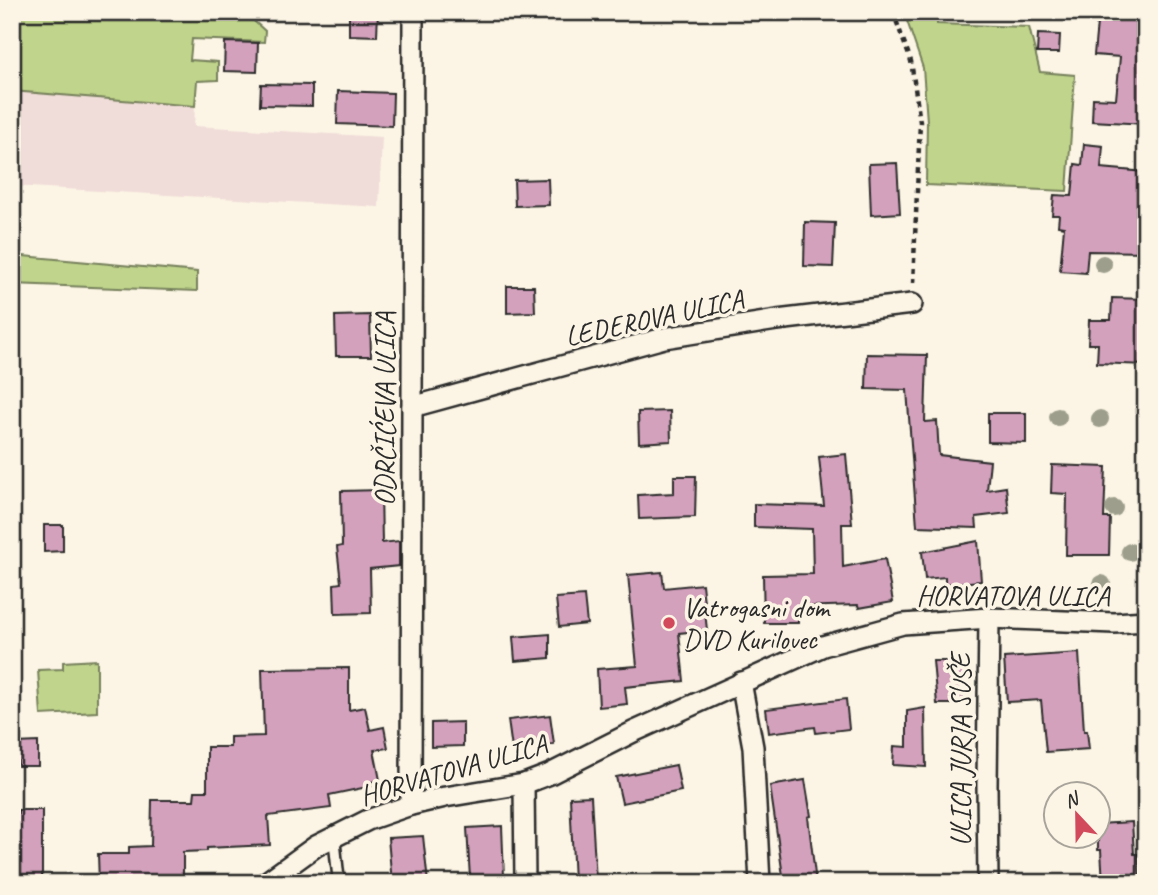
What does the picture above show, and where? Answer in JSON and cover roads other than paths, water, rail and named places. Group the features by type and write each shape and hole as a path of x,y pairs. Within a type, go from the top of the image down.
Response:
{"street":[{"name":"ODRČIĆEVA ULICA","path":"411,805 412,12"},
{"name":"LEDEROVA ULICA","path":"412,407 664,338 777,320 912,304"},
{"name":"HORVATOVA ULICA","path":"265,883 316,846 368,820 411,805 524,784 822,646 903,624 989,618 1114,623 1146,621"},
{"name":"ULICA JURJA SUŠE","path":"988,883 986,785 989,618"},
{"path":"741,682 753,747 760,883"},
{"path":"524,784 525,883"}],"lane":[{"path":"334,836 339,883"}],"place":[{"name":"Vatrogasni dom DVD Kurilovec","path":"669,623"}]}
